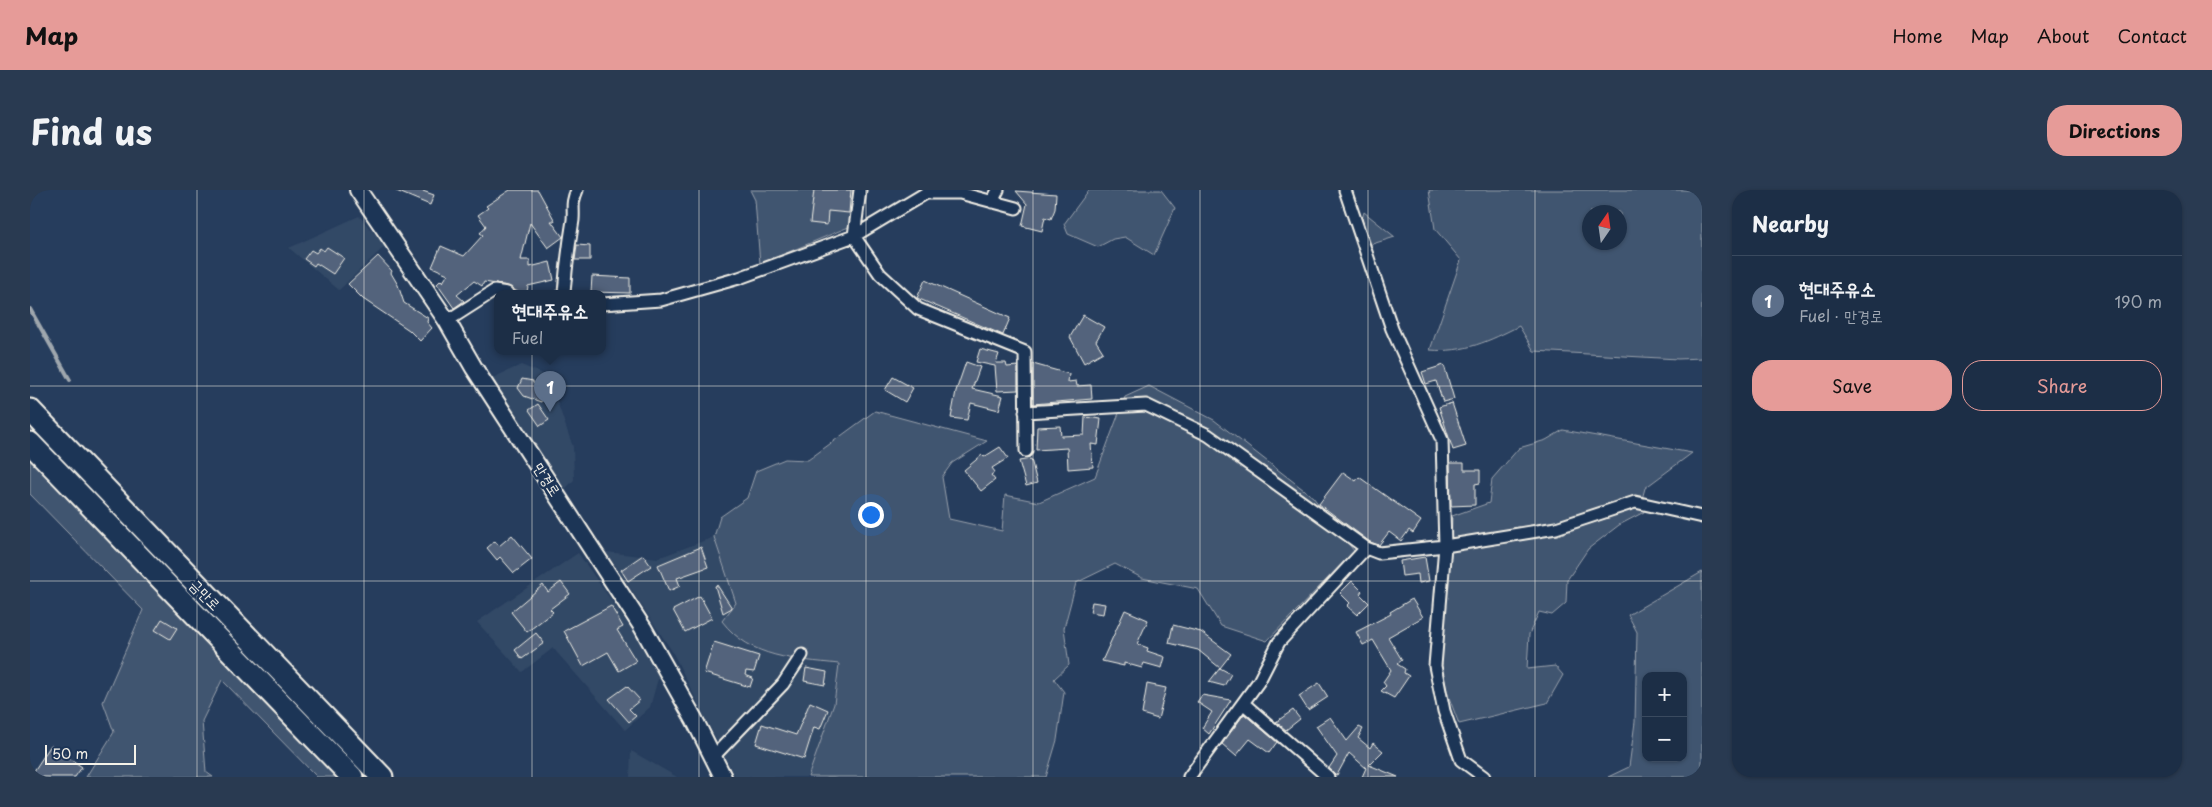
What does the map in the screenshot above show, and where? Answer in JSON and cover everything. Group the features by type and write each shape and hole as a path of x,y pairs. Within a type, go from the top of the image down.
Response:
{"highway":[{"name":"금만로","path":"30,410 382,777"},
{"name":"금만로","path":"30,443 352,777"}],"street":[{"name":"만경로","path":"358,190 447,321 474,368 643,628 714,756 723,777"},
{"path":"564,290 568,246 573,217 572,204 577,190"},
{"path":"860,190 854,236 880,274 918,309 1025,352 1026,450"},
{"path":"992,202 998,190"},
{"path":"1345,190 1392,329 1442,440 1445,546 1435,666 1444,711 1461,760 1484,777"},
{"path":"606,304 661,300 739,278 854,236 926,193 960,193 1016,208"},
{"path":"447,321 494,291"},
{"path":"1025,412 1146,405 1208,435 1366,548 1378,554 1445,546 1556,528 1636,502 1702,517"},
{"path":"1189,777 1259,681 1279,642 1366,548"},
{"path":"714,756 783,684 802,655"},
{"path":"1243,703 1328,777"}],"shaded area":[{"path":"750,190 855,190 851,226 760,264 755,200"},
{"path":"1089,190 1161,190 1175,208 1154,255 1125,237 1113,239 1098,247 1068,234 1064,224"},
{"path":"1429,190 1702,190 1702,358 1678,359 1534,351 1519,326 1487,341 1466,348 1430,350 1461,260 1435,229"},
{"path":"1364,212 1395,237 1369,245 1361,223"},
{"path":"359,216 385,246 339,290 289,248"},
{"path":"521,365 548,376 573,447 574,480 564,490 488,380"},
{"path":"1149,386 1214,420 1313,497 1354,551 1267,641 1221,626 1198,589 1142,578 1115,564 1076,583 1064,628 1069,665 1054,679 1064,692 1057,740 1046,777 808,777 834,704 839,664 806,661 760,650 734,634 722,621 736,603 714,537 720,517 747,498 756,471 785,459 808,460 875,411 987,441 952,463 942,477 949,519 1002,531 1005,495 1039,502 1095,477 1125,397"},
{"path":"1563,430 1692,453 1645,488 1642,499 1644,512 1619,525 1588,549 1567,580 1566,603 1552,615 1539,612 1529,634 1527,669 1555,666 1563,675 1547,703 1459,724 1448,695 1440,659 1447,553 1451,553 1452,516 1489,503 1492,479 1519,448 1546,440"},
{"path":"30,458 340,777 317,777 222,680 202,721 206,772 213,777 86,777 114,732 103,702 143,610 30,494"},
{"path":"714,537 736,603 807,659 839,664 834,704 808,777 735,777 672,651 606,552 658,558"},
{"path":"578,553 649,654 659,675 650,707 625,730 553,648 522,672 477,622"},
{"path":"1702,572 1702,777 1608,777 1629,767 1635,722 1637,632 1628,615"},
{"path":"631,751 677,777 630,777"}],"building":[{"path":"394,190 420,190 434,195 430,205"},
{"path":"510,190 538,190 555,221 551,221 563,237 548,248 530,223 521,260 530,260 530,267 550,262 554,280 528,286 527,290 515,290 508,286 484,282 482,286 474,281 457,295 464,301 454,308 437,284 441,280 443,282 448,274 432,267 441,246 464,256 483,235 480,233 486,226 478,215 488,208 486,206"},
{"path":"814,190 851,190 849,213 828,211 827,225 810,223"},
{"path":"1016,191 1056,194 1055,209 1051,219 1045,217 1042,231 1022,226 1027,204"},
{"path":"577,245 590,246 590,260 575,260"},
{"path":"327,247 344,258 333,274 316,263 314,266 304,259 311,250 316,253 320,248 324,251"},
{"path":"378,256 392,271 391,273 398,285 404,303 428,318 427,322 432,328 420,341 409,330 363,299 348,284"},
{"path":"592,276 630,278 630,293 591,290"},
{"path":"925,280 1010,318 1003,335 917,298"},
{"path":"1083,315 1104,327 1096,341 1103,352 1084,363 1070,337"},
{"path":"980,349 999,354 996,363 1006,363 1007,367 1018,366 1018,390 997,391 995,366 976,362"},
{"path":"966,362 980,367 972,389 1003,396 999,410 971,403 967,420 951,418 956,391"},
{"path":"1033,364 1069,374 1068,382 1076,381 1077,386 1091,385 1092,399 1033,404"},
{"path":"1444,365 1454,399 1443,402 1436,381 1426,384 1422,372"},
{"path":"893,377 913,388 905,402 885,390"},
{"path":"522,379 533,381 533,383 547,388 541,402 524,396 518,388"},
{"path":"1452,403 1466,446 1453,450 1439,407"},
{"path":"538,404 549,420 540,426 529,410"},
{"path":"1085,417 1101,419 1098,445 1091,444 1093,467 1068,469 1067,448 1036,450 1037,427 1060,426 1061,436 1084,435"},
{"path":"1000,447 1008,458 992,468 995,472 991,475 995,480 981,491 964,470 982,455 984,457"},
{"path":"1031,459 1037,483 1026,486 1019,461"},
{"path":"1450,463 1464,463 1464,470 1480,470 1480,483 1475,484 1475,505 1451,506"},
{"path":"1343,472 1356,481 1359,477 1421,521 1413,533 1409,530 1401,541 1389,532 1379,545 1370,542 1319,504"},
{"path":"512,535 532,559 514,573 500,557 497,560 487,548 495,541 499,546"},
{"path":"701,547 708,567 677,578 680,586 669,591 658,565"},
{"path":"643,555 651,566 628,581 621,570"},
{"path":"1425,557 1429,581 1419,583 1418,574 1402,576 1400,561"},
{"path":"1352,581 1362,591 1360,594 1369,603 1357,615 1347,606 1350,603 1340,593"},
{"path":"561,582 570,594 550,609 553,612 527,632 511,612 543,585 548,592"},
{"path":"717,585 732,608 723,613 715,586"},
{"path":"700,596 712,618 685,632 673,610"},
{"path":"1412,599 1423,617 1388,637 1402,660 1397,664 1405,669 1404,673 1409,676 1394,698 1381,691 1386,686 1383,682 1391,670 1373,640 1363,645 1356,632 1391,614 1390,612"},
{"path":"1092,602 1105,604 1103,614 1090,612"},
{"path":"611,606 623,627 617,630 636,661 619,671 608,652 583,666 564,631"},
{"path":"1125,610 1148,620 1137,644 1148,648 1147,651 1165,657 1162,668 1144,663 1142,668 1124,663 1124,666 1102,661"},
{"path":"162,619 177,628 170,639 155,630"},
{"path":"1173,625 1201,632 1231,654 1220,668 1198,650 1169,643"},
{"path":"536,633 544,643 522,659 515,650"},
{"path":"714,642 759,656 754,672 746,671 745,675 753,678 750,687 704,673"},
{"path":"806,668 827,672 825,685 804,681"},
{"path":"1220,668 1231,674 1224,686 1209,682"},
{"path":"1319,683 1328,697 1308,710 1299,696"},
{"path":"1147,684 1166,688 1158,719 1142,714"},
{"path":"627,686 640,700 629,709 636,716 629,722 609,699"},
{"path":"1202,695 1231,700 1209,734 1202,728 1212,712 1197,702"},
{"path":"810,702 828,710 820,729 814,727 804,759 756,744 762,724 796,735"},
{"path":"1293,710 1300,719 1286,730 1276,722"},
{"path":"1244,714 1277,742 1269,753 1250,739 1236,756 1222,744"},
{"path":"1330,717 1347,741 1359,727 1363,729 1358,738 1370,748 1373,743 1383,751 1369,765 1398,777 1362,777 1366,768 1349,753 1337,775 1335,774 1329,768 1337,756 1316,726"},
{"path":"51,745 82,767 75,777 30,777"}],"waterway":[{"path":"30,309 70,380"}],"place":[{"name":"현대주유소","path":"550,412"}]}
